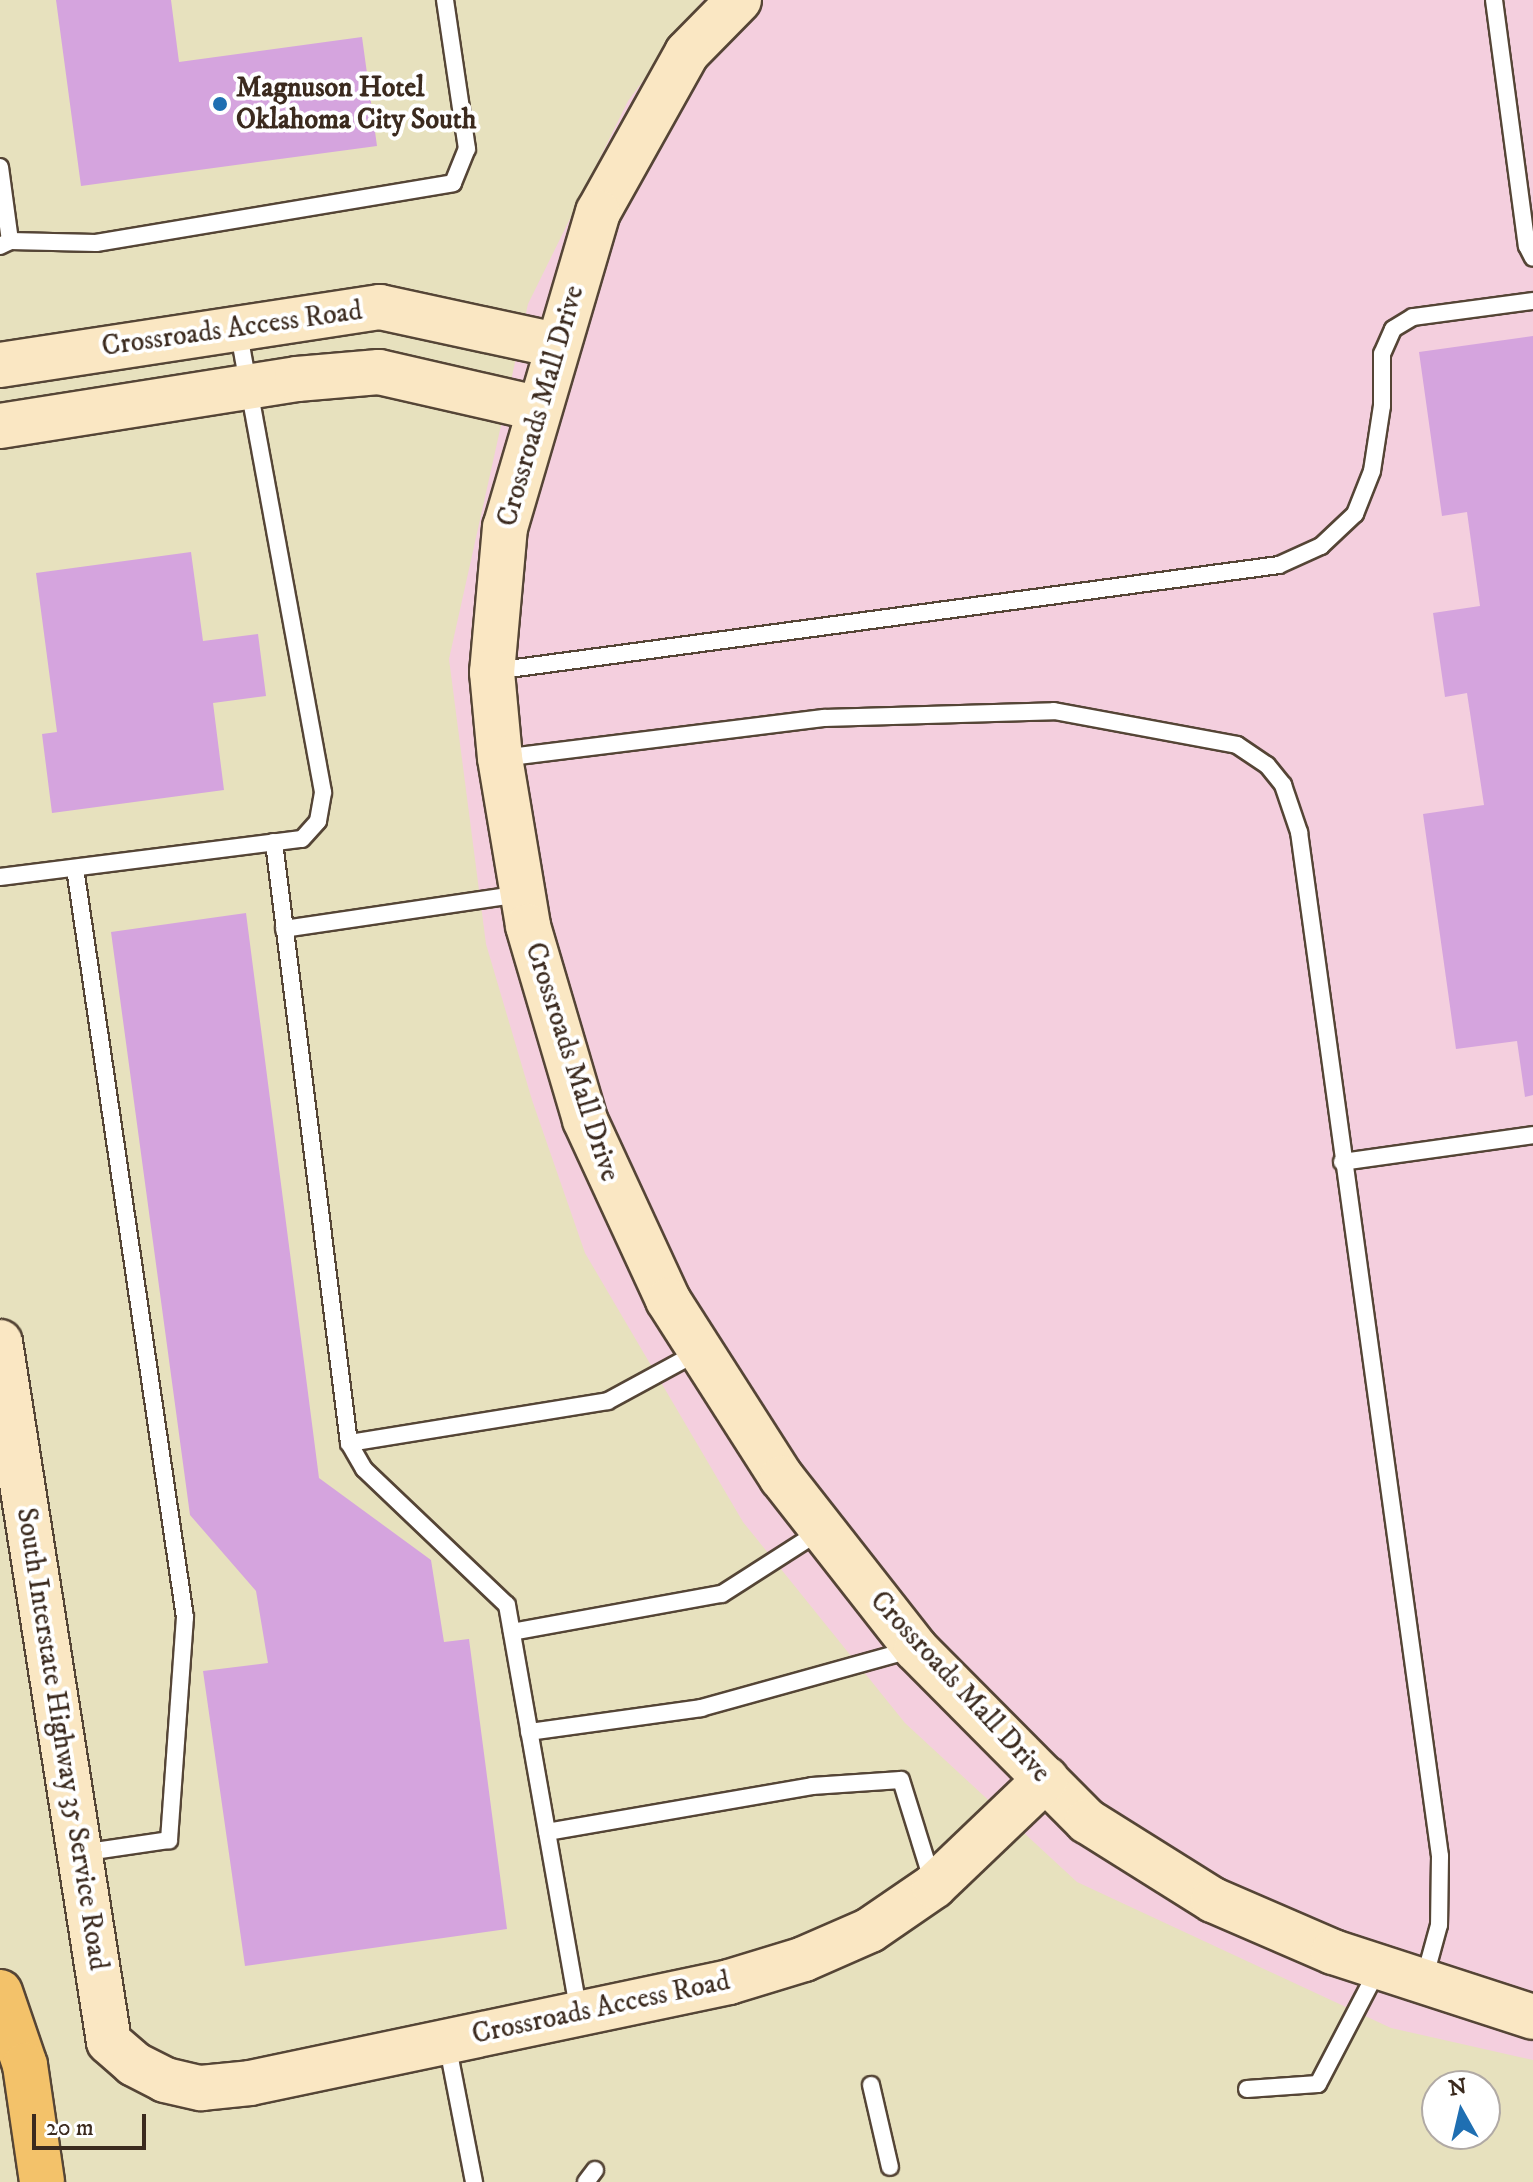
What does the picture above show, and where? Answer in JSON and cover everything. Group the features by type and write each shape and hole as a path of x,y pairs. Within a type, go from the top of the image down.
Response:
{"highway":[{"path":"0,1992 25,2065 42,2182"}],"street":[{"name":"Crossroads Mall Drive","path":"739,0 687,53 598,212 536,408 505,527 492,672 500,758 522,894 585,1120 624,1211 700,1351 782,1478 916,1649 1087,1821 1213,1900 1379,1968 1533,2017"},
{"name":"Crossroads Access Road","path":"0,365 237,326 380,307 556,345"},
{"name":"Crossroads Access Road","path":"0,426 247,387 379,372 536,408"},
{"name":"South Interstate Highway 35 Service Road","path":"0,1342 109,2042"},
{"name":"Crossroads Access Road","path":"109,2042 154,2075 201,2088 250,2083 729,1982 804,1959 870,1930 934,1886 1046,1779"}],"lane":[{"path":"0,167 5,244 96,243 453,183 467,149 445,0"},
{"path":"1494,0 1527,246 1533,258"},
{"path":"492,672 1279,565 1321,546 1355,514 1372,471 1382,406 1382,354 1393,329 1413,317 1533,301"},
{"path":"0,877 302,839 318,821 323,792 237,326"},
{"path":"500,758 824,718 1054,711 1237,745 1267,765 1283,785 1299,832 1342,1162 1440,1856 1439,1925 1424,1984"},
{"path":"274,842 349,1443 364,1469 507,1605 579,2013"},
{"path":"75,868 185,1617 169,1840 80,1853"},
{"path":"284,929 522,894"},
{"path":"1342,1162 1533,1135"},
{"path":"349,1443 608,1401 700,1351"},
{"path":"512,1632 722,1594 822,1530"},
{"path":"529,1732 701,1708 916,1649"},
{"path":"547,1832 812,1786 901,1780 934,1886"},
{"path":"1247,2089 1318,2084 1379,1968"},
{"path":"447,2041 474,2182"},
{"path":"871,2085 890,2167"}],"shaded area":[{"path":"703,0 1533,0 1533,2060 1391,2028 1077,1882 905,1723 743,1522 585,1253 532,1100 486,944 449,659 528,304 628,101"}],"building":[{"name":"Magnuson Hotel Oklahoma City South","path":"56,0 171,0 179,62 362,37 377,146 81,186"},
{"path":"1533,336 1533,1095 1525,1097 1517,1041 1456,1049 1423,814 1484,805 1467,693 1445,697 1433,613 1480,606 1467,512 1442,516 1419,352"},
{"path":"191,552 203,641 258,634 266,696 213,703 224,790 52,813 42,734 57,732 36,573"},
{"path":"246,913 319,1478 431,1560 444,1642 469,1639 507,1929 245,1966 203,1671 268,1663 256,1591 190,1515 111,932"}],"place":[{"name":"Magnuson Hotel Oklahoma City South","path":"220,104"}]}
